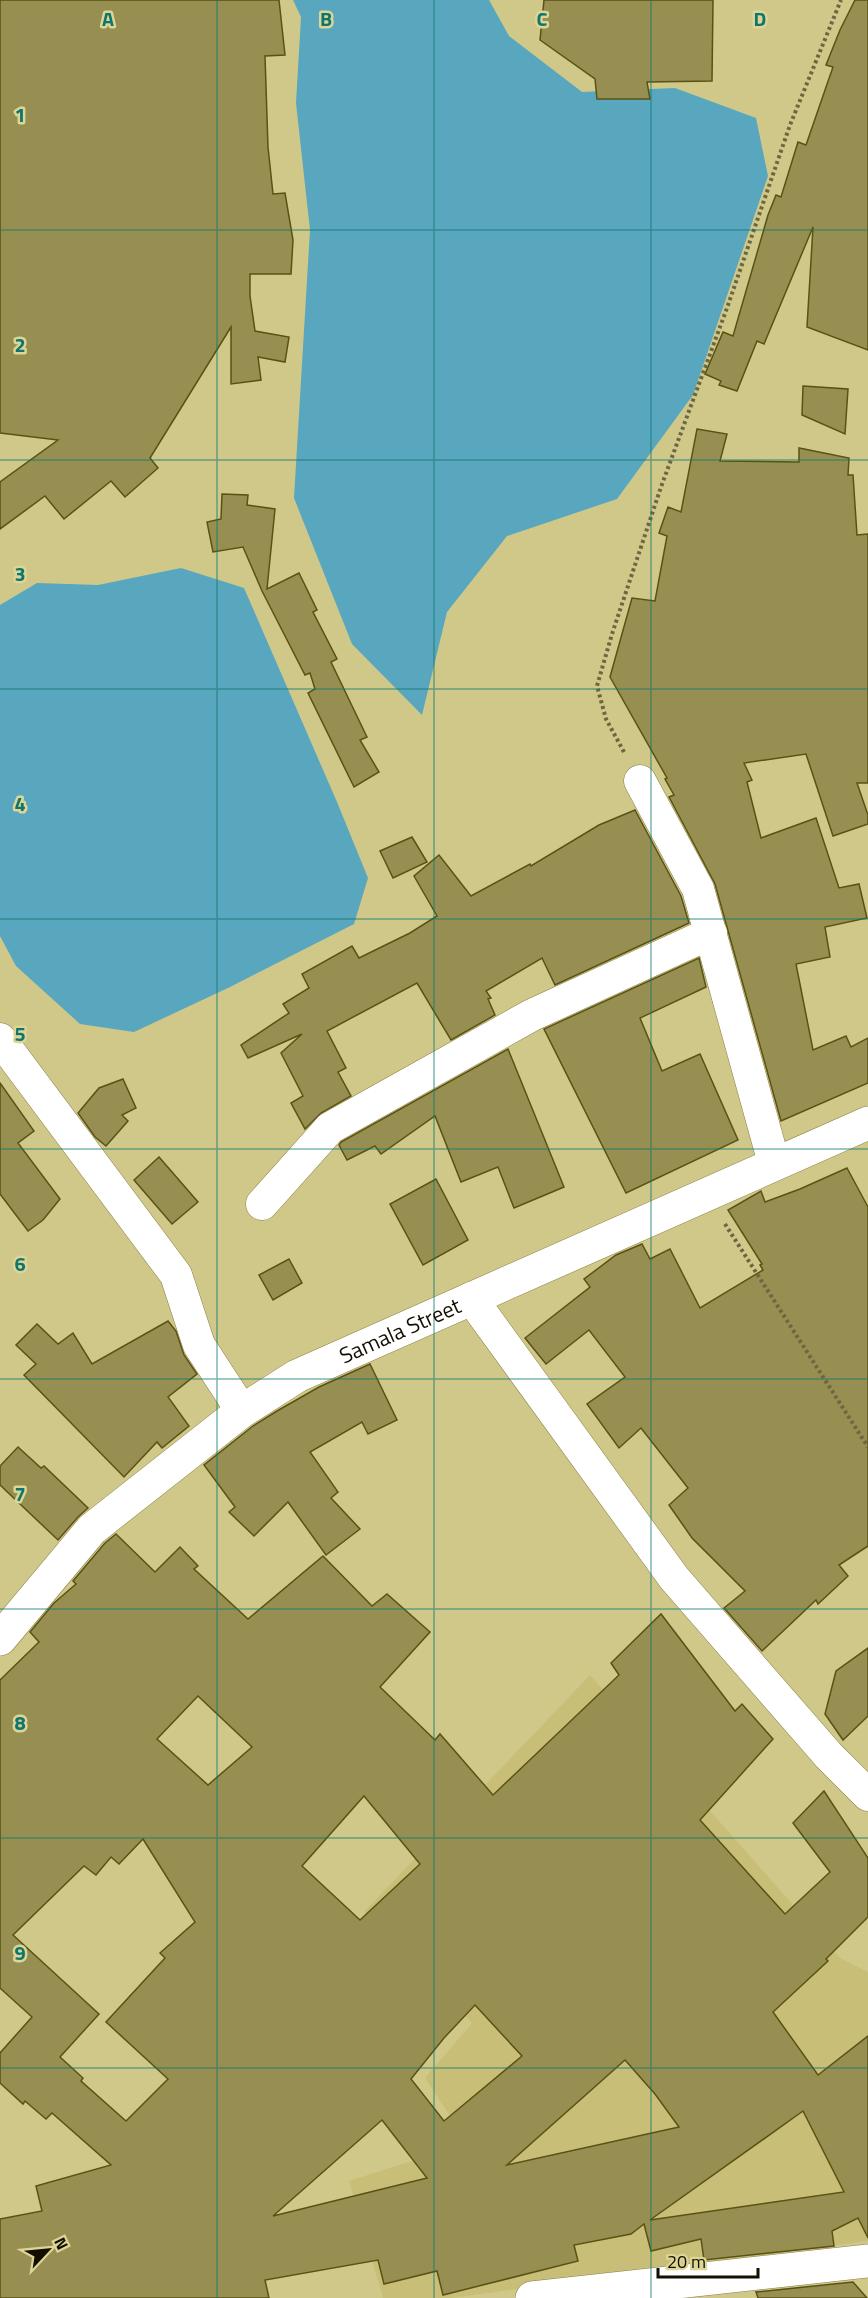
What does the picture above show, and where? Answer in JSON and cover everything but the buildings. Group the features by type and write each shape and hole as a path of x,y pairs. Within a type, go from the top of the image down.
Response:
{"street":[{"path":"640,781 698,889 774,1163"},
{"path":"262,1204 330,1128 531,1015 711,933"},
{"path":"0,1039 176,1275 199,1346 242,1411"},
{"name":"Samala Street","path":"0,1639 92,1529 242,1411 297,1376 868,1123"},
{"path":"471,1298 674,1578 829,1756 868,1795"},
{"path":"532,2298 868,2261"}],"path":[{"path":"640,781 606,719 597,686 661,487 728,308 790,125 840,0"},
{"path":"706,1195 868,1447"}],"shaded area":[{"path":"590,1675 840,1958 868,1972 868,2241 451,2298 383,2298 349,2181 468,2143 425,2078 472,2023 364,1912"}],"water":[{"path":"293,0 489,0 509,36 582,92 675,88 756,118 768,176 693,395 617,499 507,536 447,612 422,715 352,644 294,498 310,230 296,103 301,17"},
{"path":"181,568 244,588 368,878 354,924 230,987 134,1032 80,1024 16,966 0,936 0,605 37,583 98,585"}]}
